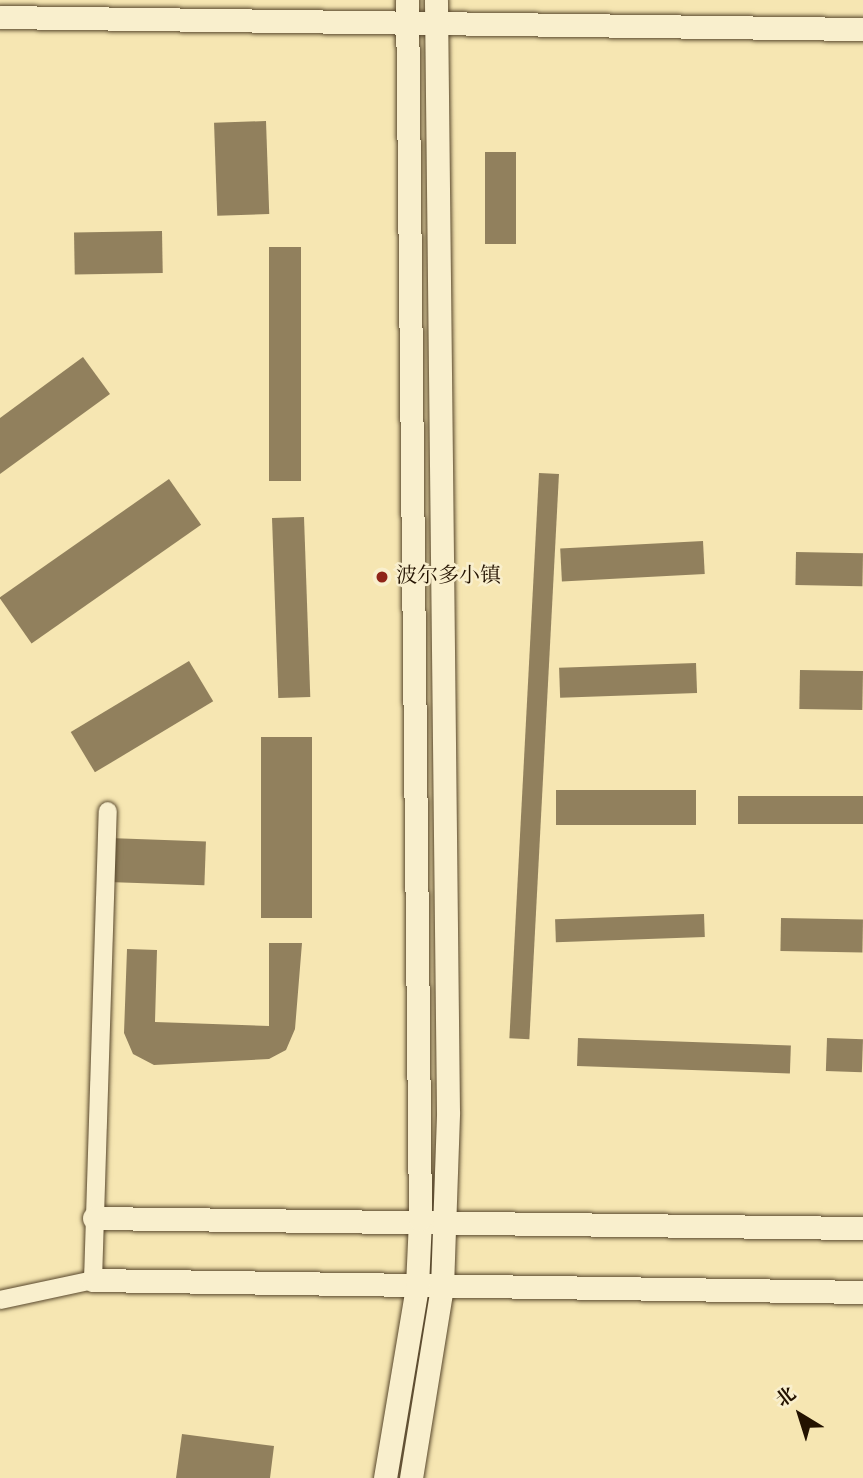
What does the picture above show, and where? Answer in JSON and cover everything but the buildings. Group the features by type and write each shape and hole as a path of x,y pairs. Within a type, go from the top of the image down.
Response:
{"street":[{"path":"411,1478 442,1287 445,1220 436,0"},
{"path":"385,1478 417,1286 420,1219 407,11"},
{"path":"0,17 407,11 436,23 863,29"},
{"path":"93,1280 108,811"},
{"path":"94,1218 420,1219 863,1228"},
{"path":"0,1300 93,1280 863,1292"}],"place":[{"name":"波尔多小镇","path":"382,577"}]}
